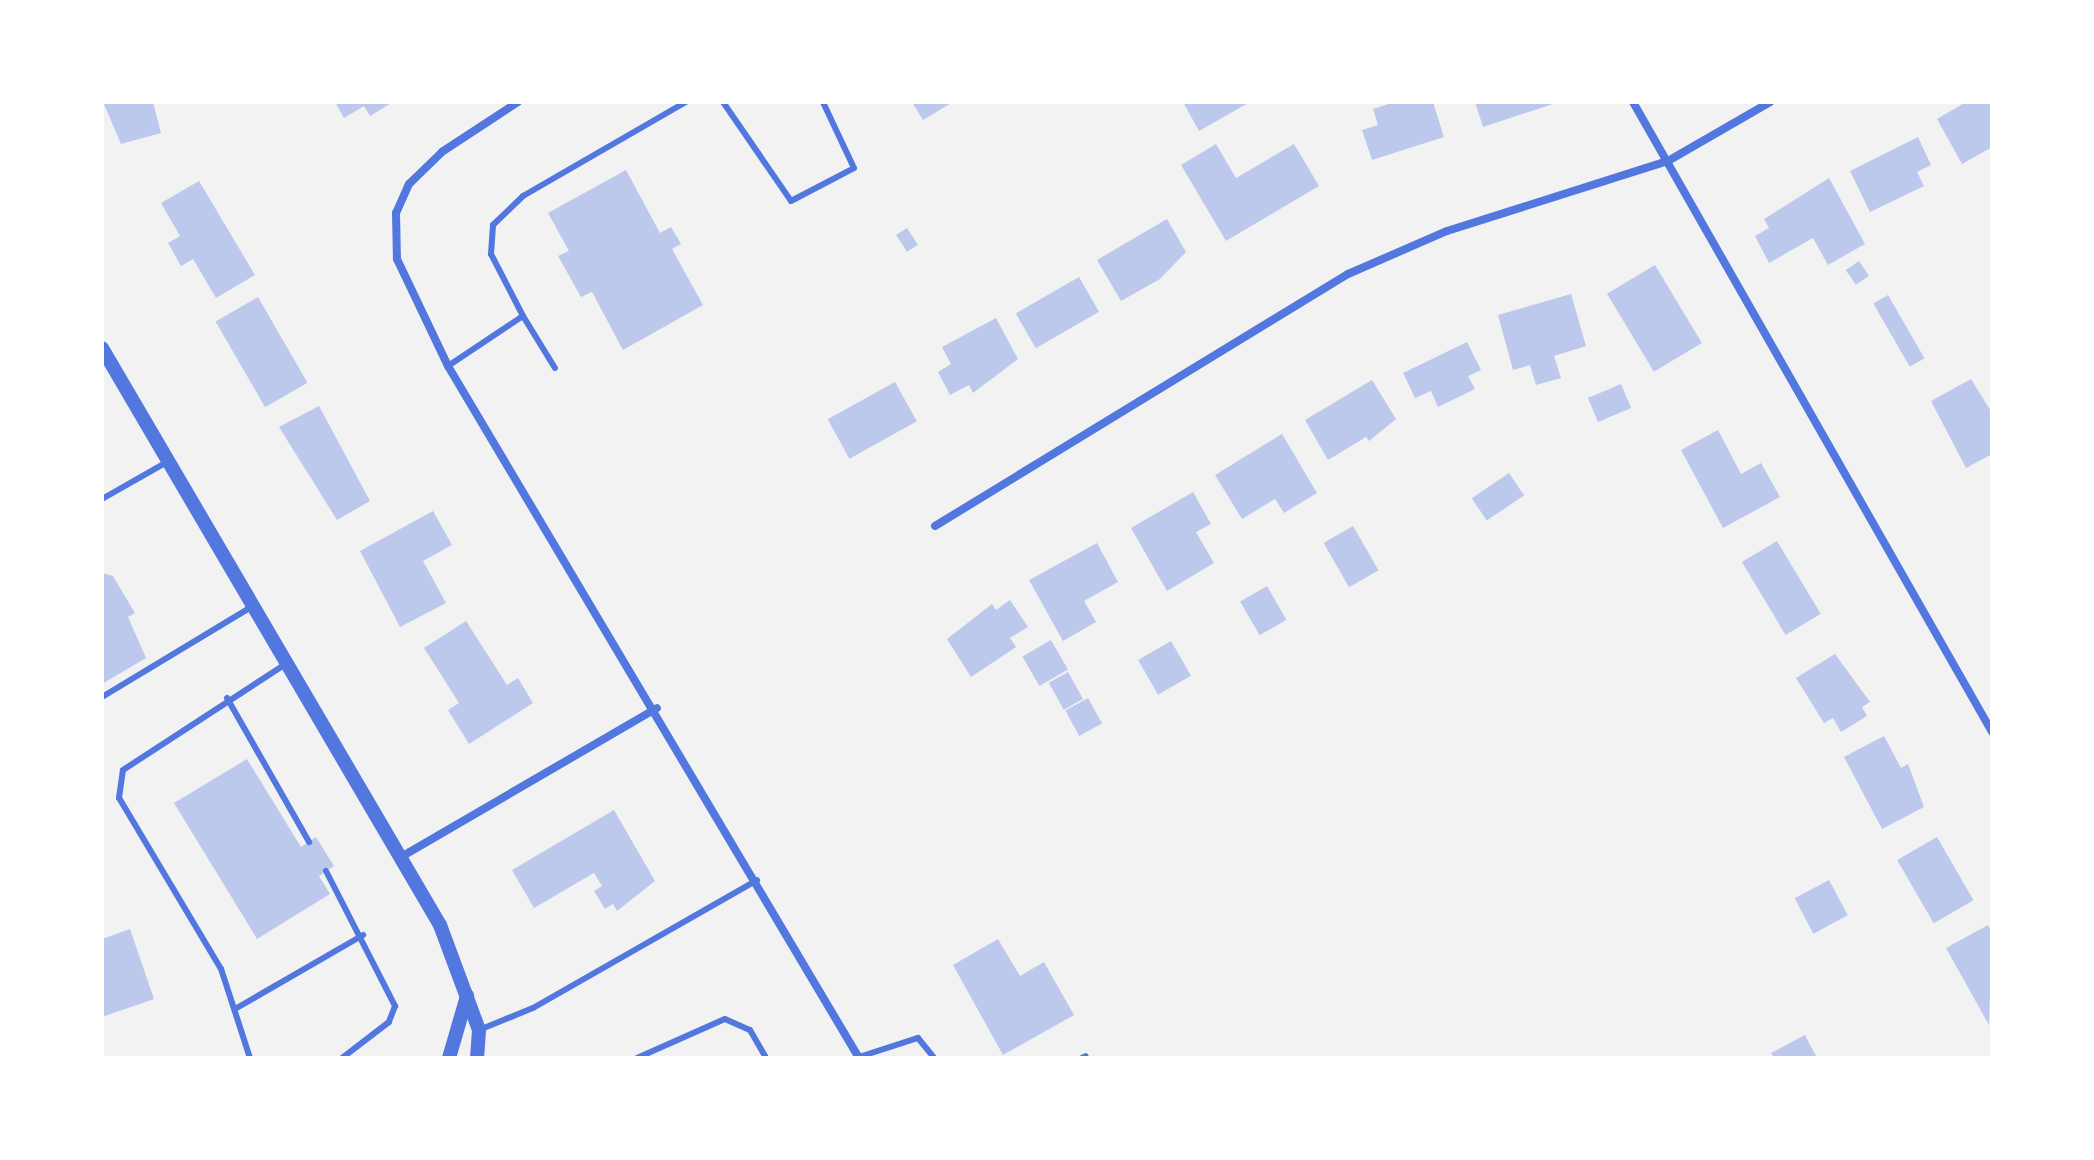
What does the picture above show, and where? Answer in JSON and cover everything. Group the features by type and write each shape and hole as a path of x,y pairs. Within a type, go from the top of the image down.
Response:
{"street":[{"path":"518,102 418,172 396,213 397,259 448,366 657,708 859,1058"},
{"path":"1633,102 1992,732"},
{"path":"935,526 1348,274 1447,231 1668,161 1770,102"},
{"path":"102,348 257,604 457,961 479,1030 477,1058"},
{"path":"401,857 657,708"},
{"path":"449,1058 467,996"}],"lane":[{"path":"555,368 523,316 491,254 493,225 523,196 686,102"},
{"path":"723,102 791,201 854,168 823,102"},
{"path":"448,366 523,316"},
{"path":"102,499 170,460"},
{"path":"102,697 257,604"},
{"path":"250,1058 221,969 119,798 123,770 227,698 290,661"},
{"path":"227,698 309,842"},
{"path":"326,871 363,935 395,1006 389,1022 342,1058"},
{"path":"479,1030 533,1008 757,880"},
{"path":"235,1009 363,935"},
{"path":"637,1058 725,1019 750,1030 766,1058"},
{"path":"859,1058 918,1038 934,1058"}],"building":[{"path":"103,102 153,102 161,133 121,144"},
{"path":"335,102 393,102 370,116 364,106 344,118"},
{"path":"912,102 953,102 923,120"},
{"path":"1183,102 1250,102 1199,131"},
{"path":"1395,102 1433,102 1444,137 1372,160 1362,130 1378,125 1373,109"},
{"path":"1475,102 1556,102 1556,103 1483,127"},
{"path":"1966,102 1992,102 1992,147 1962,164 1937,119"},
{"path":"1918,137 1931,165 1917,172 1924,186 1870,212 1850,171"},
{"path":"1216,144 1236,178 1294,144 1319,186 1226,241 1181,165"},
{"path":"626,170 660,233 671,227 681,244 672,249 703,305 623,350 592,292 581,297 558,256 569,251 548,213"},
{"path":"1829,178 1865,244 1828,265 1813,238 1769,263 1755,236 1769,228 1764,219"},
{"path":"199,181 255,275 216,298 193,259 181,266 168,243 180,236 161,203"},
{"path":"1167,219 1186,252 1160,279 1121,301 1097,260"},
{"path":"907,228 918,245 907,252 896,235"},
{"path":"1859,261 1869,276 1856,285 1846,270"},
{"path":"1655,265 1702,343 1654,372 1607,294"},
{"path":"1079,277 1099,312 1036,348 1016,314"},
{"path":"1571,294 1586,346 1554,356 1561,378 1536,385 1530,365 1513,370 1498,315"},
{"path":"1888,295 1924,358 1910,367 1873,304"},
{"path":"258,297 308,383 265,407 216,322"},
{"path":"996,318 1018,359 973,393 969,385 950,395 938,372 951,364 942,347"},
{"path":"1467,342 1481,370 1468,376 1475,389 1438,407 1431,391 1415,398 1403,373"},
{"path":"1971,379 1992,413 1992,454 1966,468 1931,401"},
{"path":"1372,380 1396,419 1369,441 1366,437 1328,460 1305,420"},
{"path":"895,382 917,421 849,459 828,419"},
{"path":"1621,384 1631,408 1598,422 1588,398"},
{"path":"319,406 370,501 337,520 279,427"},
{"path":"1718,430 1741,474 1761,463 1780,497 1723,528 1681,450"},
{"path":"1282,434 1317,493 1284,513 1275,499 1242,519 1215,475"},
{"path":"1509,473 1524,495 1487,521 1472,498"},
{"path":"1193,492 1211,524 1196,532 1214,563 1167,591 1131,528"},
{"path":"433,511 452,545 423,561 446,603 400,627 360,551"},
{"path":"1353,526 1378,570 1349,587 1324,543"},
{"path":"1777,541 1821,614 1786,635 1742,562"},
{"path":"1097,543 1118,582 1084,601 1096,622 1063,641 1029,580"},
{"path":"102,573 113,576 135,613 128,617 146,658 102,684"},
{"path":"1267,586 1286,620 1260,635 1240,602"},
{"path":"1010,600 1028,627 1010,638 1016,647 971,677 947,639 992,604 996,610"},
{"path":"466,621 507,685 518,678 533,703 469,744 448,710 459,703 424,648"},
{"path":"1051,640 1068,669 1039,686 1022,656"},
{"path":"1171,641 1191,676 1158,695 1138,660"},
{"path":"1835,654 1870,702 1862,707 1867,716 1841,732 1833,718 1824,723 1796,678"},
{"path":"1068,672 1083,699 1064,710 1049,683"},
{"path":"1088,698 1102,723 1079,736 1065,711"},
{"path":"1884,736 1901,768 1908,764 1924,807 1882,829 1844,757"},
{"path":"247,759 301,847 316,837 334,866 319,876 330,894 257,939 174,803"},
{"path":"614,810 655,881 617,911 613,904 605,909 594,891 602,886 594,873 534,908 512,870"},
{"path":"1937,837 1974,900 1934,923 1897,860"},
{"path":"1829,880 1848,915 1813,934 1795,898"},
{"path":"1988,925 1992,933 1989,1025 1946,948"},
{"path":"130,929 154,999 102,1017 102,939"},
{"path":"998,939 1020,976 1044,962 1074,1015 1003,1055 953,965"},
{"path":"1805,1035 1817,1058 1774,1058 1771,1053"}]}
